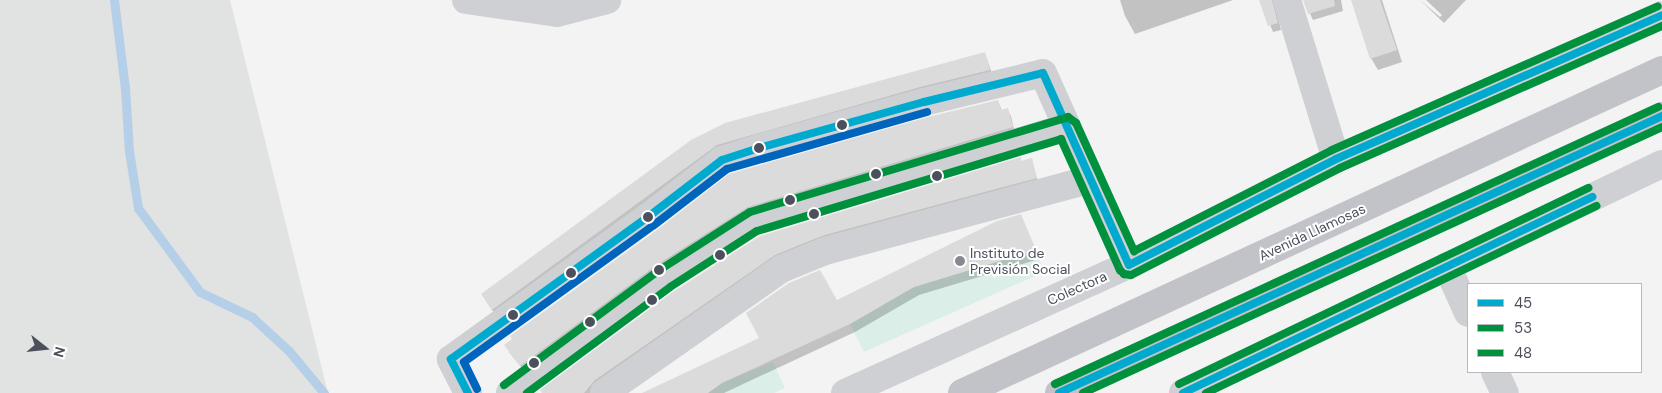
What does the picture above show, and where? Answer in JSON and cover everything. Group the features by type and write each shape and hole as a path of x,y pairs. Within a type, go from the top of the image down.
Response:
{"highway":[{"name":"Avenida Llamosas","path":"962,393 1662,70"},
{"path":"1059,393 1662,116"}],"street":[{"path":"466,0 557,13 607,0"},
{"path":"1287,0 1336,159"},
{"name":"Colectora","path":"845,393 1129,265 1336,159 1662,15"},
{"path":"468,393 451,359 648,217 722,160 924,102 1042,73 1129,265"},
{"path":"510,393 664,279 754,222 1067,128"},
{"path":"1183,393 1662,164"},
{"path":"604,393 781,268 825,251 1089,180"},
{"path":"1446,266 1467,311"},
{"path":"1495,373 1505,393"}],"shaded area":[{"path":"0,0 230,0 328,393 0,393"},
{"path":"1036,250 1044,272 864,352 850,324 914,287"},
{"path":"773,362 785,388 774,393 708,393 722,383"}],"building":[{"path":"1259,0 1272,0 1278,23 1268,26"},
{"path":"1303,0 1334,0 1335,6 1308,14"},
{"path":"1351,0 1380,0 1397,50 1370,59"},
{"path":"985,52 990,70 920,87 717,145 492,310 481,294 691,140 725,123"},
{"path":"998,100 1001,110 1008,108 1013,127 748,207 655,266 520,366 504,345 512,339 510,336 657,230 729,174 928,117"},
{"path":"1021,157 1021,161 1032,158 1037,178 821,236 775,255 595,380 584,393 542,393 540,390 673,292 760,236"},
{"path":"1021,214 1036,250 914,287 850,324 722,383 708,393 642,393 759,338 746,313 789,283 820,270 837,300 997,221"}],"waterway":[{"path":"114,0 125,88 129,151 138,208 200,292 252,317 289,351 324,393"}],"transit line":[{"name":"48","path":"504,385 658,271 750,212 1068,117 1076,123 1134,251 1332,150 1658,6"},
{"name":"45","path":"468,393 451,359 648,217 722,160 759,148 924,102 1043,73 1129,265 1336,159 1662,15"},
{"name":"53","path":"527,393 670,287 757,231 1061,139 1120,270 1124,274 1131,275 1340,168 1662,26"},
{"name":"48","path":"1055,384 1658,107"},
{"path":"477,389 464,362 654,225 727,169 927,112"},
{"name":"45","path":"1059,393 1662,116"},
{"name":"53","path":"1083,393 1662,127"},
{"name":"48","path":"1179,384 1589,188"},
{"name":"45","path":"1183,393 1593,197"},
{"name":"53","path":"1206,393 1597,206"}],"place":[{"name":"Instituto de Previsión Social","path":"960,261"}]}
